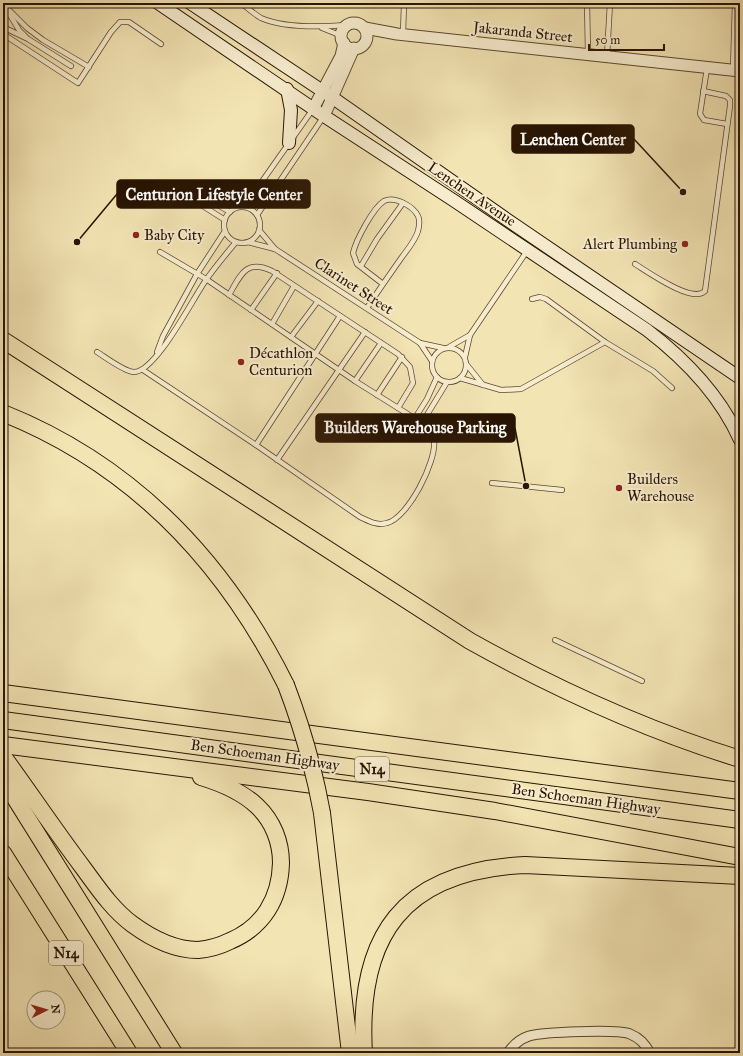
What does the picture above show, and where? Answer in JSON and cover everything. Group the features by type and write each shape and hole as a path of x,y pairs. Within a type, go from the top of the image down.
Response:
{"highway":[{"path":"3,340 470,641 518,667 616,713 707,749 740,759"},
{"path":"3,413 33,426 91,458 158,510 193,544 223,581 252,623 286,685 299,720 316,781 322,813 350,1053"},
{"name":"Ben Schoeman Highway","path":"3,693 740,791"},
{"name":"Ben Schoeman Highway","path":"3,720 740,820"},
{"path":"3,745 123,762 213,771 495,811 740,857"},
{"path":"3,756 101,892 130,922 143,931 172,945 198,950 222,945 249,931 258,924 275,898 279,886 281,857 279,843 266,816 257,806 240,793 223,784 202,777 123,762"},
{"name":"N14","path":"3,779 174,1053"},
{"name":"N14","path":"3,853 129,1053"},
{"path":"364,1053 363,1023 366,982 380,942 389,926 411,903 434,886 450,878 473,871 498,866 525,865 740,876"}],"main road":[{"name":"Lenchen Avenue","path":"158,3 287,89 324,116 453,200 647,330 670,348 694,371 734,418 740,440"},
{"name":"Lenchen Avenue","path":"190,3 328,95 512,223 740,378"},
{"path":"287,89 291,114 289,143"}],"street":[{"name":"Jakaranda Street","path":"347,25 356,23 365,28 400,34 736,71"},
{"path":"324,116 328,95 341,56 347,25"},
{"path":"365,28 367,36 366,40"},
{"name":"Jakaranda Street","path":"343,40 354,48 362,46 366,40 400,34"},
{"path":"314,109 328,95 354,48"},
{"path":"508,1053 512,1046 523,1038 543,1035 619,1032 632,1035 648,1049"}],"lane":[{"name":"Jakaranda Street","path":"241,3 256,15 267,20 321,27 347,25"},
{"path":"400,34 404,3"},
{"path":"587,3 588,54"},
{"path":"607,56 610,3"},
{"path":"735,3 736,71"},
{"path":"4,5 19,30 28,39"},
{"path":"4,5 43,40 89,67"},
{"path":"3,34 78,83 120,22 129,22 161,44"},
{"name":"Jakaranda Street","path":"321,27 343,40"},
{"path":"3,28 28,39 71,66"},
{"path":"707,68 700,109 702,118 710,122 727,124"},
{"path":"635,264 688,294 700,295 705,291 730,106 728,98 703,91"},
{"path":"244,207 314,109"},
{"path":"257,215 324,116"},
{"path":"200,195 230,212"},
{"path":"367,308 383,284 418,230 418,216 403,203 393,199 383,202 379,206 363,230 354,249 353,256 360,266 383,284"},
{"path":"195,201 224,220 226,231 231,239 236,242 248,242 253,239 259,230 257,215 252,209 238,207 230,212 224,220"},
{"path":"360,266 403,203"},
{"name":"Clarinet Street","path":"259,230 275,249 420,343 443,348 449,347 470,335"},
{"path":"155,358 163,336 197,274 226,231"},
{"path":"97,352 127,370 135,372 143,370 155,358 206,279 236,242"},
{"name":"Clarinet Street","path":"248,242 275,249"},
{"name":"Clarinet Street","path":"467,365 465,357 470,335 527,251"},
{"path":"143,370 256,445 360,517 376,524 387,524 404,510 422,482 432,461 434,439 430,431 422,422 355,381 206,279 160,252"},
{"path":"229,294 243,272 248,268 262,266 276,273 365,332 402,357 410,367 413,383 398,408"},
{"path":"251,310 276,273"},
{"path":"272,324 294,286"},
{"path":"532,299 540,297 546,299 605,342 653,371 672,388"},
{"path":"291,337 318,301"},
{"path":"256,445 340,316"},
{"path":"277,460 365,332"},
{"path":"460,378 501,390 521,389 605,342"},
{"path":"355,381 381,343"},
{"name":"Clarinet Street","path":"420,343 432,361 433,372 437,377"},
{"path":"449,347 459,350 465,357"},
{"path":"432,361 434,356 443,348"},
{"path":"377,395 402,357"},
{"path":"467,365 483,385"},
{"path":"415,418 427,399 437,377 447,382 453,382 460,378 466,371 467,365"},
{"path":"422,422 447,382"},
{"path":"492,483 562,490"},
{"path":"555,640 642,681"}],"place":[{"name":"Lenchen Center","path":"683,192"},
{"name":"Baby City","path":"136,235"},
{"name":"Centurion Lifestyle Center","path":"77,242"},
{"name":"Alert Plumbing","path":"685,244"},
{"name":"Décathlon Centurion","path":"241,362"},
{"name":"Builders Warehouse Parking","path":"526,486"},
{"name":"Builders Warehouse","path":"619,488"}]}
